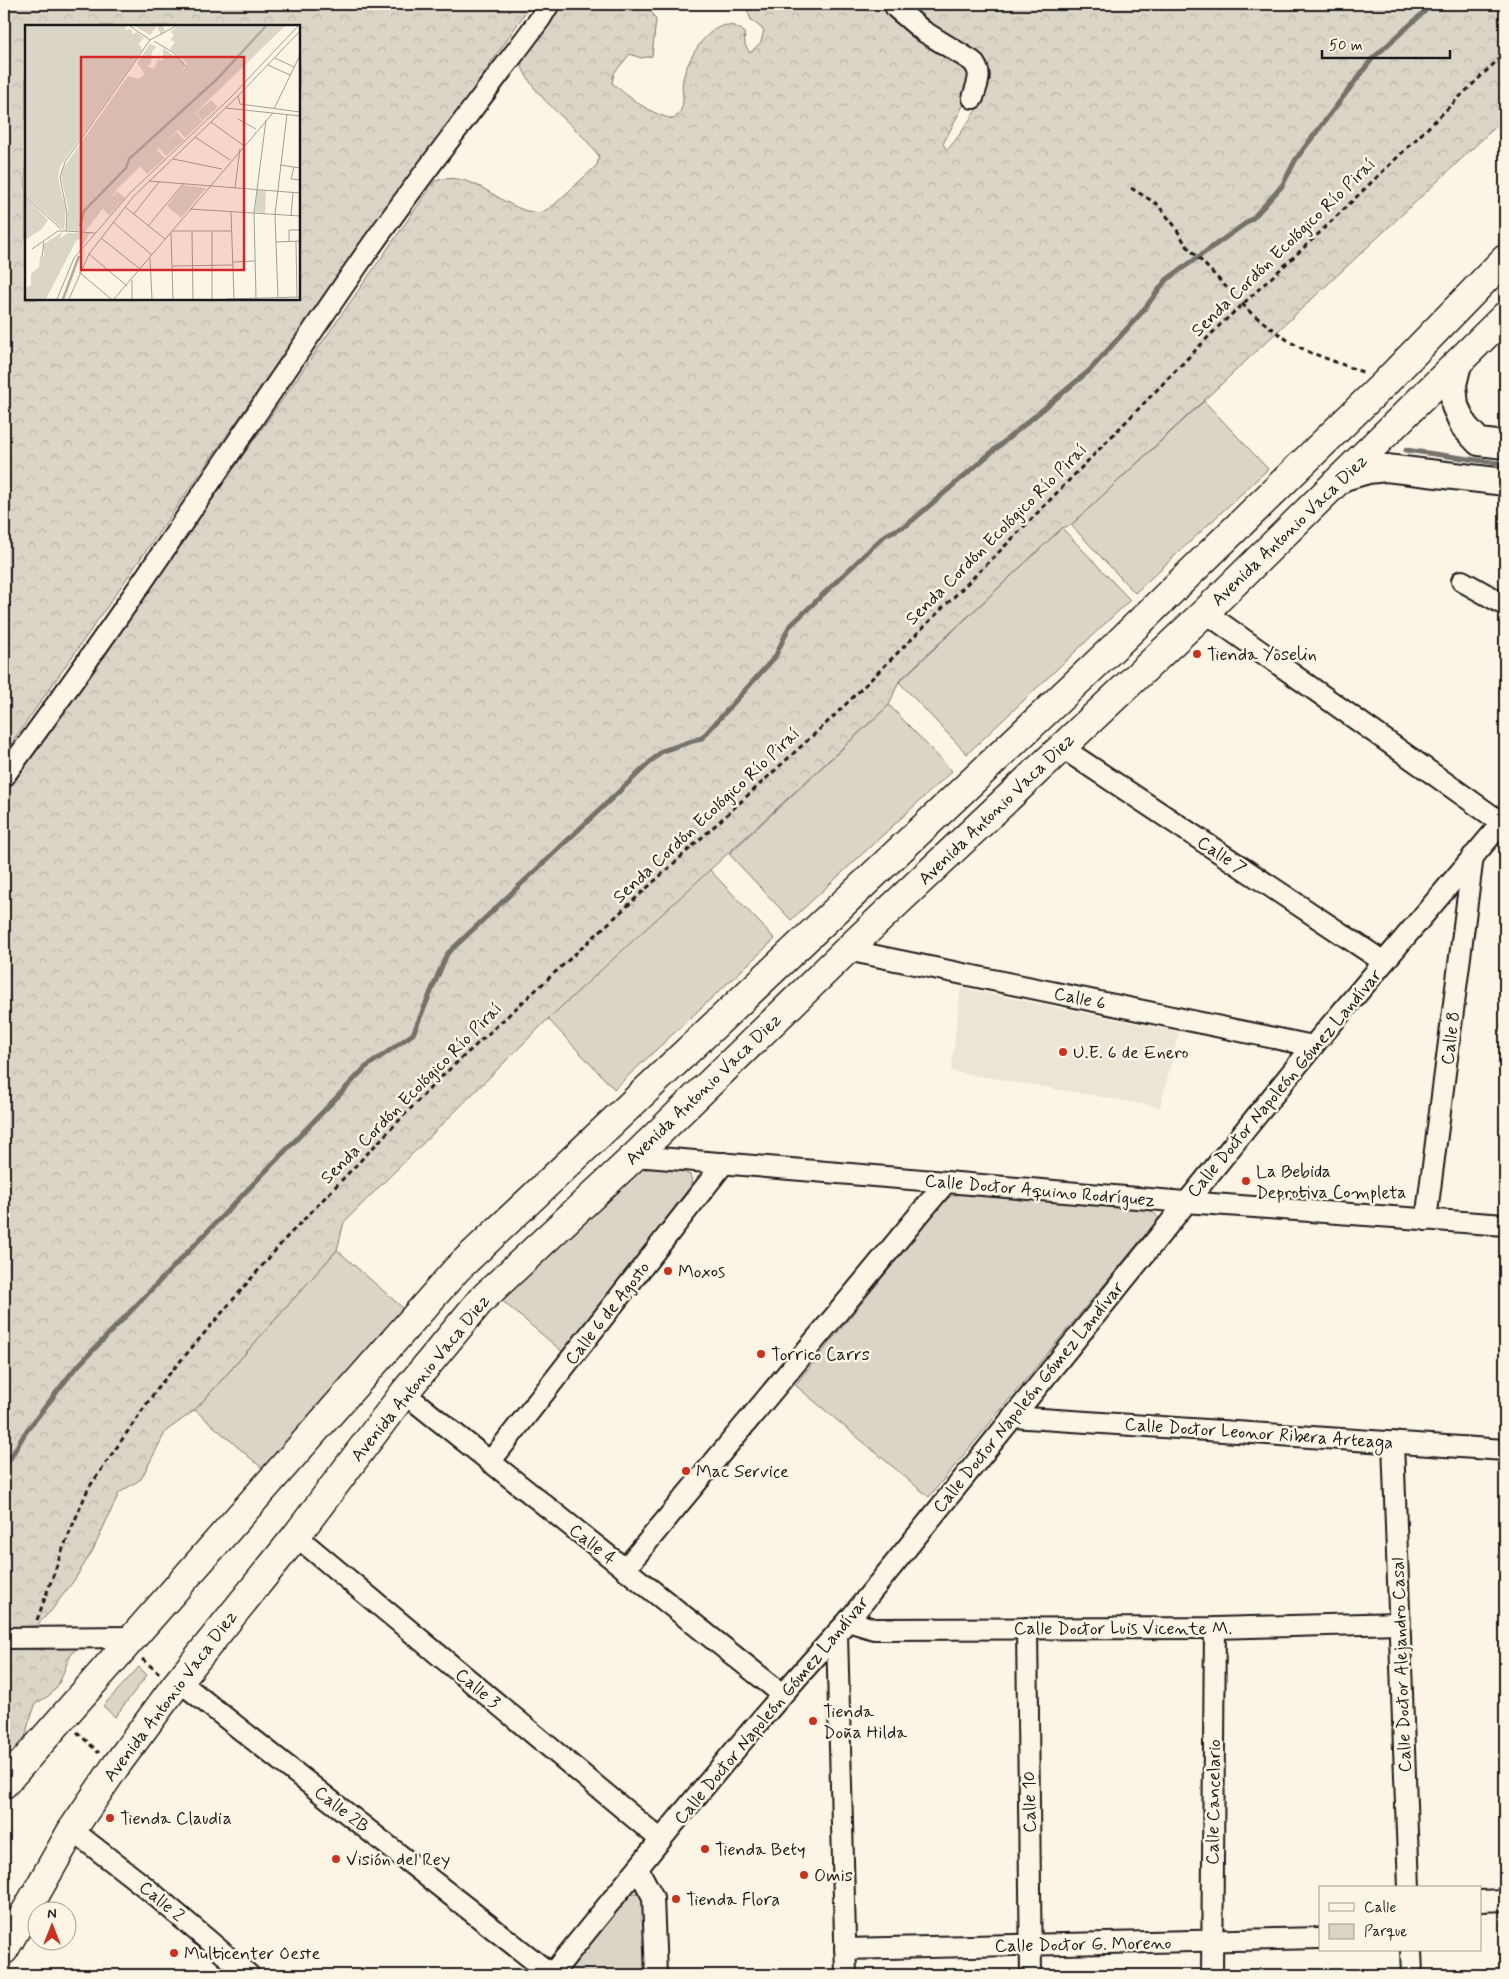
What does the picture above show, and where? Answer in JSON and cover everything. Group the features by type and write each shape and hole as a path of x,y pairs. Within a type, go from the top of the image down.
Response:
{"highway":[{"name":"Avenida Antonio Vaca Diez","path":"10,1776 457,1269 1109,652 1386,382 1505,259"},
{"name":"Avenida Antonio Vaca Diez","path":"4,1950 72,1830 114,1767 177,1684 296,1536 404,1393 481,1300 634,1156 847,950 1205,612 1344,477 1505,316"},
{"path":"1061,747 1047,736 1046,725 1103,669 1109,652"}],"main road":[{"path":"1458,364 1453,384 1455,406 1464,426 1479,442 1505,445"},
{"path":"1344,477 1368,470 1386,468 1505,482"}],"street":[{"path":"4,776 181,528 364,257 540,19 549,4"},
{"path":"894,4 896,8 923,31 972,61 978,68 980,74 973,98"},
{"path":"1462,581 1505,606"},
{"path":"1205,612 1504,821"},
{"name":"Calle 7","path":"1061,747 1384,962"},
{"name":"Calle Doctor Napoleón Gómez Landívar","path":"552,1975 782,1694 842,1627 1313,1046 1504,821"},
{"name":"Calle 8","path":"1426,1220 1473,856"},
{"name":"Calle 6","path":"847,950 1313,1046"},
{"name":"Calle Doctor Aquino Rodríguez","path":"634,1156 1185,1202 1505,1225"},
{"name":"Calle 6 de Agosto","path":"490,1462 724,1164"},
{"path":"625,1569 946,1182"},
{"name":"Calle 4","path":"404,1393 782,1694"},
{"name":"Calle Doctor Leonor Ribera Arteaga","path":"1012,1417 1505,1450"},
{"name":"Calle Doctor Alejandro Casal","path":"1393,1442 1409,1886"},
{"name":"Calle 3","path":"296,1536 661,1840"},
{"name":"Calle Doctor Luis Vicente M.","path":"842,1627 874,1629 1215,1628 1400,1622"},
{"path":"842,1627 846,1975"},
{"name":"Calle 10","path":"1027,1628 1031,1975"},
{"name":"Calle Cancelario","path":"1212,1975 1215,1628"},
{"path":"4,1638 130,1641"},
{"name":"Calle 2B","path":"177,1684 552,1975"},
{"name":"Calle 2","path":"72,1830 144,1886 249,1975"},
{"path":"638,1869 653,1897 656,1975"},
{"path":"1482,1901 1505,1900"},
{"name":"Calle Doctor G. Moreno","path":"845,1949 1319,1938"},
{"path":"1411,1952 1412,1975"}],"path":[{"name":"Senda Cordón Ecológico Río Piraí","path":"31,1638 62,1551 88,1489 159,1386 286,1238 439,1079 832,717 1009,542 1206,339 1312,240 1505,53"},
{"path":"1131,188 1157,204 1186,244 1251,313 1290,342 1309,352 1386,382"},
{"path":"130,1641 177,1684"},
{"path":"62,1718 114,1767"}],"shaded area":[{"name":"U.E. 6 de Enero","path":"961,988 1179,1032 1160,1107 951,1071"}],"green space":[{"path":"4,4 531,4 467,99 399,189 4,754"},
{"path":"559,4 653,4 650,9 656,20 652,56 641,58 630,54 614,73 612,83 649,110 674,119 679,114 683,104 682,85 686,69 697,47 705,37 714,30 724,26 734,26 744,32 745,45 750,53 761,42 764,30 751,20 745,4 760,4 763,7 765,4 887,4 971,72 970,92 943,144 947,150 979,105 988,86 988,74 985,64 926,25 904,4 1505,4 1505,118 1071,525 1062,528 899,681 889,705 548,1019 344,1222 337,1250 195,1410 166,1431 141,1479 119,1493 93,1550 75,1579 51,1611 34,1628 4,1627 4,797 435,181 459,179 470,182 521,209 541,213 554,205 597,165 599,156 584,138 538,93 521,64"},
{"path":"1204,401 1268,469 1135,593 1071,525"},
{"path":"1062,528 1130,600 967,754 899,682"},
{"path":"889,705 952,771 791,920 729,854"},
{"path":"709,869 775,939 614,1089 548,1019"},
{"path":"654,1168 672,1169 690,1175 692,1181 690,1187 564,1353 500,1299 639,1170"},
{"path":"960,1194 1141,1206 1152,1211 1159,1218 929,1497 795,1385 944,1202 951,1196"},
{"path":"337,1250 405,1310 263,1469 195,1410"},
{"path":"4,1643 15,1643 27,1649 44,1650 48,1645 82,1643 71,1655 56,1688 51,1694 36,1703 25,1738 6,1761 4,1760"},
{"path":"139,1667 147,1675 115,1717 103,1706"},
{"path":"638,1892 645,1893 651,1975 566,1975 630,1895"}],"waterway":[{"path":"4,1469 25,1433 73,1371 366,1067 413,1034 447,954 662,751 702,738 775,657 789,627 885,535 907,525 1090,370 1142,312 1166,280 1253,218 1282,186 1296,159 1372,59 1433,4"},
{"path":"1406,450 1505,464"}],"place":[{"name":"Tienda Yoselin","path":"1197,654"},
{"name":"U.E. 6 de Enero","path":"1063,1052"},
{"name":"La Bebida Deprotiva Completa","path":"1246,1181"},
{"name":"Moxos","path":"668,1271"},
{"name":"Torrico Carrs","path":"761,1354"},
{"name":"Mac Service","path":"686,1471"},
{"name":"Tienda Doña Hilda","path":"813,1721"},
{"name":"Tienda Claudia","path":"110,1818"},
{"name":"Tienda Bety","path":"705,1849"},
{"name":"Visión del Rey","path":"336,1859"},
{"name":"Omis","path":"804,1875"},
{"name":"Tienda Flora","path":"676,1899"},
{"name":"Multicenter Oeste","path":"174,1953"}]}
